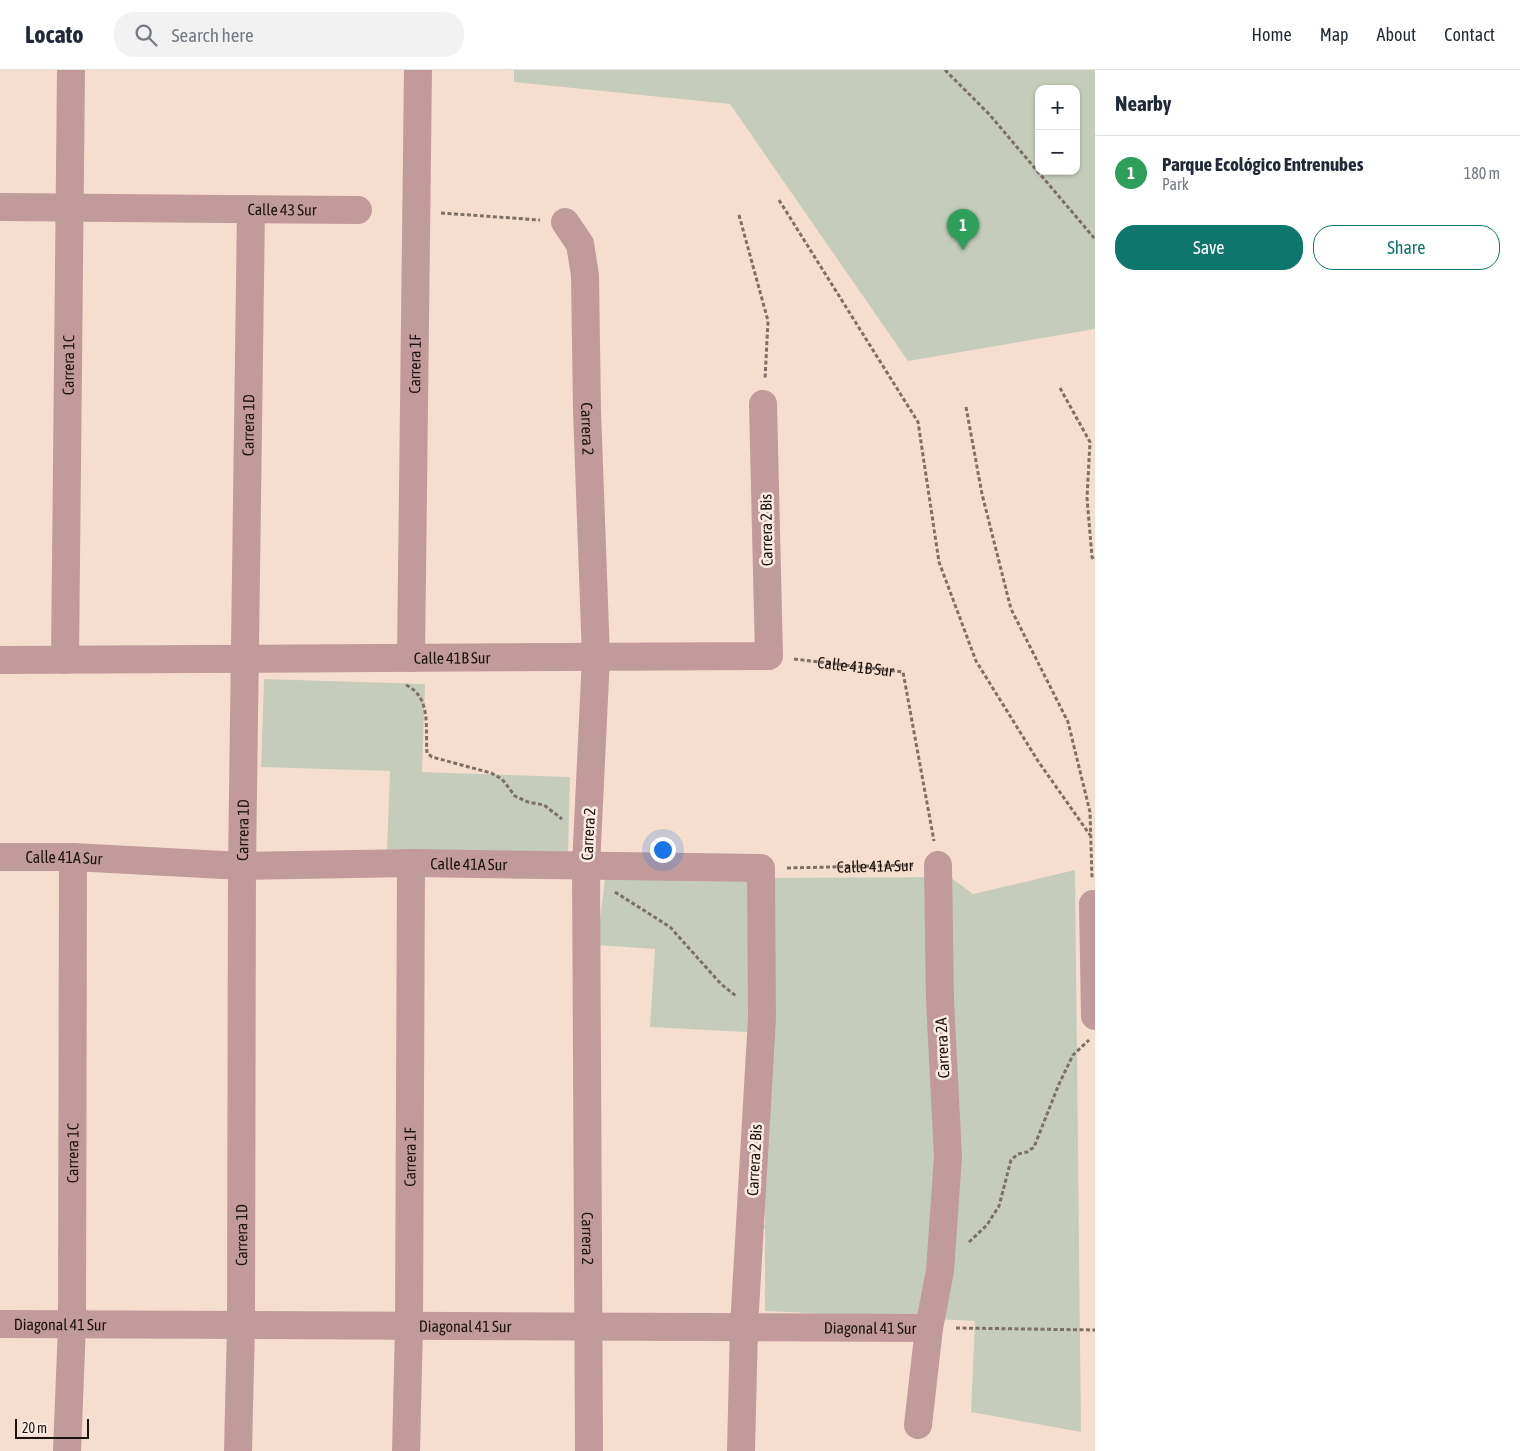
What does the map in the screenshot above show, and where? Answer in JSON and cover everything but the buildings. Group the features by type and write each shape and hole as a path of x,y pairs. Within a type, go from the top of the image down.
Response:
{"street":[{"name":"Carrera 1C","path":"65,660 71,70"},
{"name":"Carrera 1F","path":"411,658 418,70"},
{"name":"Calle 43 Sur","path":"0,207 358,210"},
{"name":"Carrera 1D","path":"238,1451 241,1325 242,866 251,209"},
{"name":"Carrera 2","path":"565,222 580,244 585,275 587,411 596,657 587,862 590,1451"},
{"name":"Carrera 2 Bis","path":"764,404 769,656"},
{"name":"Calle 41B Sur","path":"0,660 769,656"},
{"name":"Calle 41A Sur","path":"0,857 73,857 242,866 587,862 761,868"},
{"name":"Carrera 1C","path":"67,1451 72,1325 73,857"},
{"name":"Carrera 1F","path":"406,1451 409,1326 411,864"},
{"name":"Carrera 2A","path":"918,1425 929,1328 940,1271 948,1157 940,1000 938,865"},
{"name":"Carrera 2 Bis","path":"741,1451 744,1327 762,1018 761,868"},
{"path":"1093,904 1095,1016"},
{"name":"Diagonal 41 Sur","path":"0,1324 929,1328"}],"path":[{"path":"945,70 989,114 1095,239"},
{"path":"778,200 918,422 939,562 976,661 1038,761 1090,835"},
{"path":"416,211 565,222"},
{"path":"739,215 768,321 764,404"},
{"path":"1060,388 1090,442 1087,498 1092,557 1095,561"},
{"path":"966,407 982,494 1011,609 1068,722 1090,812 1093,904"},
{"name":"Calle 41B Sur","path":"769,656 903,672 938,865"},
{"path":"403,684 409,686 417,693 426,708 427,753 432,758 491,772 502,779 515,796 528,802 544,805 568,824 587,862 670,927 722,984 762,1018"},
{"name":"Calle 41A Sur","path":"761,868 938,865"},
{"path":"940,1271 987,1225 998,1206 1011,1160 1018,1154 1027,1152 1034,1147 1059,1084 1073,1055 1095,1034"},
{"path":"929,1328 1095,1330"}],"green space":[{"path":"514,70 1095,70 1095,329 908,361 730,104 514,82"},
{"path":"264,679 425,684 422,772 570,777 568,854 387,849 390,771 261,767"},
{"path":"1075,870 1081,1432 971,1412 975,1321 765,1311 765,1229 763,1226 765,1225 766,1033 650,1027 655,949 597,945 605,879 950,877 973,894"}],"place":[{"name":"Parque Ecológico Entrenubes","path":"963,250"}]}
